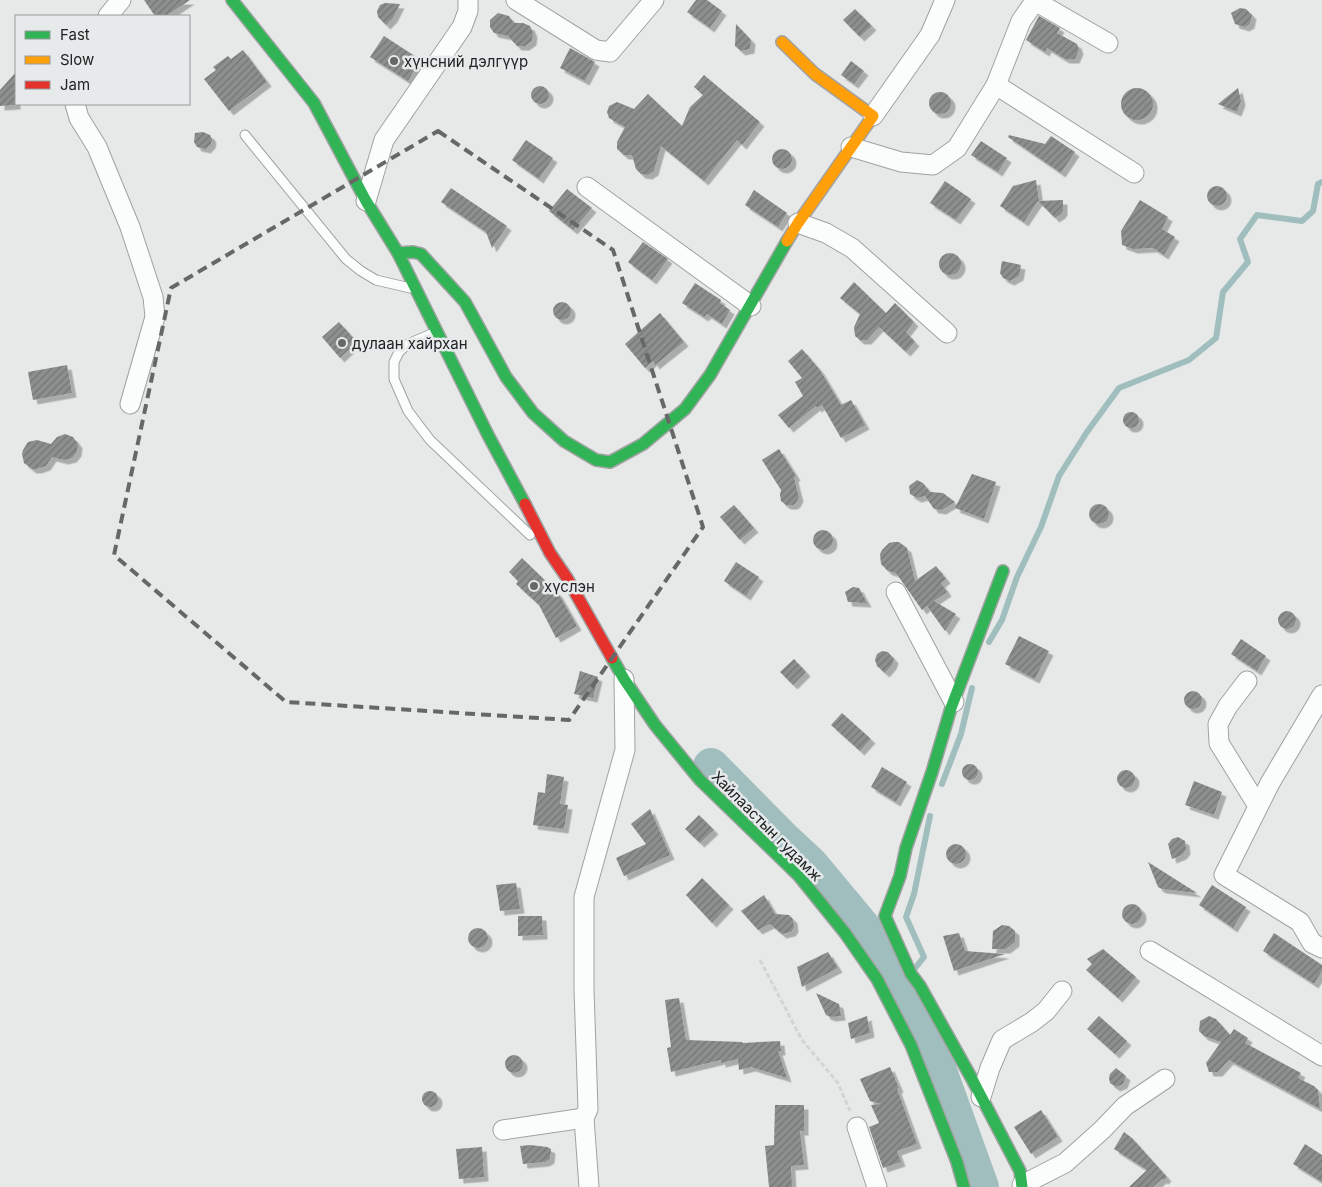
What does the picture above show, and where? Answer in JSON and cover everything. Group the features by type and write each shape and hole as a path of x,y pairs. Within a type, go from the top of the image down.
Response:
{"street":[{"path":"109,15 120,0"},
{"name":"Хайлаастын гудамж","path":"232,0 314,103 366,201 398,253 488,435 550,553 567,578 624,679 654,726 700,780 799,876 845,933 877,979 911,1045 957,1162 964,1187"},
{"path":"366,201 384,140 462,27 468,11 468,0"},
{"path":"516,0 596,50 610,52 654,0"},
{"path":"398,253 413,252 421,254 465,302 506,378 533,413 564,441 596,460 610,462 643,444 685,409 710,376 798,223 930,35 945,0"},
{"path":"851,147 901,162 933,165 957,148 996,85 1021,21 1034,0 1108,43"},
{"path":"782,42 815,74 872,116"},
{"path":"996,85 1134,173"},
{"path":"75,105 79,118 97,147 130,227 153,297 155,317 130,404"},
{"path":"588,187 751,306"},
{"path":"798,223 826,233 852,248 947,333"},
{"path":"1003,571 954,702 906,848 900,876 885,916 911,974 920,986 1020,1172 1022,1186 1065,1163 1102,1130 1125,1106 1165,1079"},
{"path":"896,592 954,702"},
{"path":"589,1187 584,1118 588,1109 584,990 584,897 625,750 624,679"},
{"path":"1247,681 1218,724 1219,743 1258,806"},
{"path":"1322,695 1258,806 1224,875 1300,922 1312,943 1322,948"},
{"path":"1150,951 1322,1056"},
{"path":"981,1097 990,1068 1002,1040 1046,1011 1062,990"},
{"path":"503,1130 584,1118"},
{"path":"857,1128 877,1187"}],"lane":[{"path":"245,135 346,259 376,280 417,290"},
{"path":"438,331 408,344 399,352 394,362 394,379 408,411 430,440 550,553"}],"path":[{"path":"760,960 802,1040 838,1083 857,1128"}],"highlighted area":[{"path":"438,131 613,250 703,527 569,720 286,702 114,555 171,288"}],"building":[{"path":"144,0 190,0 168,15 154,15"},
{"path":"696,0 707,0 722,11 710,28 687,12"},
{"path":"385,3 400,4 393,18 386,25 378,17 377,11 380,5"},
{"path":"1240,8 1246,9 1252,15 1250,24 1245,27 1235,24 1231,13"},
{"path":"855,9 872,26 860,37 843,20"},
{"path":"498,13 509,16 514,23 523,23 530,26 533,33 532,41 525,46 517,46 508,36 494,33 490,27 490,20"},
{"path":"1039,16 1060,28 1057,33 1077,44 1079,50 1075,59 1065,59 1047,48 1045,52 1026,40"},
{"path":"736,24 751,40 750,49 741,51 735,46"},
{"path":"384,36 421,60 408,81 370,57"},
{"path":"570,48 595,62 585,81 560,68"},
{"path":"243,50 267,82 229,111 204,79 216,70 213,67 228,56 231,59"},
{"path":"851,61 864,71 854,84 841,75"},
{"path":"15,73 16,105 0,106 0,90"},
{"path":"704,75 760,122 742,145 737,140 704,181 661,146 654,171 648,175 641,174 636,169 632,155 624,155 617,149 617,142 625,127 609,118 607,112 609,106 617,102 634,109 648,94 682,126 690,107 703,95 694,87"},
{"path":"540,86 546,89 549,95 546,101 540,104 534,101 531,95 534,89"},
{"path":"1137,88 1149,92 1153,104 1149,116 1137,120 1125,116 1121,104 1125,92"},
{"path":"1238,88 1241,101 1237,112 1218,104"},
{"path":"940,92 948,95 951,103 948,111 940,114 932,111 929,103 932,95"},
{"path":"203,132 210,135 212,139 211,144 206,149 197,147 194,142 195,133"},
{"path":"1009,135 1045,144 1051,136 1075,152 1061,173 1008,137"},
{"path":"526,140 553,158 539,179 512,160"},
{"path":"981,141 1007,158 998,172 971,155"},
{"path":"782,149 789,152 792,159 789,166 782,169 775,166 772,159 775,152"},
{"path":"1036,180 1039,201 1063,200 1063,211 1061,214 1055,218 1038,201 1024,222 1000,206 1013,186"},
{"path":"945,181 971,199 956,220 930,203"},
{"path":"1217,186 1224,189 1227,196 1224,203 1217,206 1210,203 1207,196 1210,189"},
{"path":"451,188 507,226 492,248 486,232 441,202"},
{"path":"567,189 592,208 573,230 549,211"},
{"path":"754,190 787,213 778,227 745,205"},
{"path":"1140,200 1168,217 1162,229 1175,237 1164,255 1153,248 1133,249 1122,245 1121,231"},
{"path":"643,242 668,259 652,280 628,262"},
{"path":"950,253 958,256 961,264 958,272 950,275 942,272 939,264 942,256"},
{"path":"1002,261 1021,265 1019,276 1010,281 1003,278 1000,273"},
{"path":"854,282 886,313 895,303 914,322 906,332 915,342 906,352 879,327 867,340 860,340 855,336 854,327 860,314 840,298"},
{"path":"695,283 721,300 720,303 730,310 722,324 707,314 704,317 682,303"},
{"path":"562,302 569,304 571,311 569,318 562,320 555,318 553,311 555,304"},
{"path":"660,313 684,342 655,365 653,361 645,368 625,344"},
{"path":"339,322 357,342 340,358 322,337"},
{"path":"802,349 820,370 841,405 851,400 865,425 841,438 822,405 817,408 816,406 789,428 778,415 803,396 795,382 802,378 788,361"},
{"path":"67,365 72,393 33,400 28,372"},
{"path":"1128,412 1134,412 1139,417 1137,426 1128,428 1123,423 1123,417"},
{"path":"65,434 73,437 78,444 77,452 72,458 64,460 52,457 46,466 37,469 32,469 24,463 22,454 28,442 37,440 51,444 57,437"},
{"path":"779,449 796,476 794,478 799,497 793,505 786,505 781,501 781,490 762,460"},
{"path":"972,474 996,482 984,519 955,508"},
{"path":"917,480 923,483 930,492 943,493 955,502 942,510 934,509 925,496 917,498 910,494 909,486"},
{"path":"1099,504 1106,507 1109,514 1106,521 1099,524 1092,521 1089,514 1092,507"},
{"path":"734,505 754,528 740,540 720,517"},
{"path":"823,530 830,533 833,540 830,547 823,550 816,547 813,540 816,533"},
{"path":"899,542 907,548 915,581 936,566 946,579 941,583 947,592 934,601 956,614 945,631 927,606 922,610 896,573 888,571 881,564 880,554 882,550 889,543"},
{"path":"522,558 558,593 577,626 556,638 539,605 516,584 518,581 509,572"},
{"path":"736,562 759,577 746,596 724,581"},
{"path":"853,587 859,588 867,603 848,602 845,592"},
{"path":"1287,611 1293,614 1296,620 1293,626 1287,629 1281,626 1278,620 1281,614"},
{"path":"1019,636 1049,651 1035,679 1005,664"},
{"path":"1241,639 1266,656 1257,671 1231,654"},
{"path":"882,651 888,652 894,659 892,665 885,673 877,666 875,660 877,654"},
{"path":"794,659 806,672 793,685 780,672"},
{"path":"580,671 598,677 593,698 574,694"},
{"path":"1193,691 1199,694 1202,700 1199,706 1193,709 1187,706 1184,700 1187,694"},
{"path":"842,713 871,739 860,751 831,725"},
{"path":"967,764 973,764 978,769 976,778 967,780 962,775 962,769"},
{"path":"882,767 907,782 896,802 871,787"},
{"path":"1126,770 1132,773 1135,779 1132,785 1126,788 1120,785 1117,779 1120,773"},
{"path":"547,774 564,777 560,804 568,805 564,829 533,825 538,792 545,793"},
{"path":"1194,781 1222,792 1214,815 1185,805"},
{"path":"650,809 670,855 624,876 616,858 646,844 631,824"},
{"path":"699,815 714,830 700,843 685,829"},
{"path":"1178,837 1185,841 1186,850 1182,855 1172,859 1168,844 1172,839"},
{"path":"956,844 963,847 966,854 963,861 956,864 949,861 946,854 949,847"},
{"path":"1148,862 1197,893 1158,887"},
{"path":"702,878 729,905 712,923 686,895"},
{"path":"516,883 520,909 500,911 496,885"},
{"path":"1212,885 1246,907 1233,928 1199,905"},
{"path":"764,895 775,914 789,915 793,919 794,928 791,932 782,934 770,924 758,930 741,911"},
{"path":"1132,904 1139,907 1142,914 1139,921 1132,924 1125,921 1122,914 1125,907"},
{"path":"518,916 542,916 543,935 518,936"},
{"path":"1002,925 1009,926 1015,931 1015,942 1006,949 992,949 993,931"},
{"path":"478,928 485,931 488,938 485,945 478,948 471,945 468,938 471,931"},
{"path":"959,933 965,951 1005,954 954,971 943,936"},
{"path":"1274,933 1322,965 1322,971 1314,984 1263,951"},
{"path":"1103,949 1136,977 1118,998 1086,970 1092,964 1087,959"},
{"path":"828,952 838,968 802,987 797,967"},
{"path":"816,993 839,1004 841,1016 831,1017 826,1015"},
{"path":"679,998 686,1040 743,1043 780,1041 781,1051 778,1051 787,1078 751,1067 739,1070 738,1059 721,1063 721,1060 671,1072 667,1048 671,1047 665,1000"},
{"path":"867,1016 870,1033 851,1039 848,1023"},
{"path":"1099,1016 1127,1041 1115,1054 1087,1029"},
{"path":"1209,1016 1216,1019 1230,1035 1234,1029 1248,1038 1245,1043 1301,1073 1298,1078 1318,1090 1320,1109 1229,1060 1218,1072 1209,1072 1206,1063 1221,1042 1204,1036 1199,1031 1200,1021"},
{"path":"514,1055 522,1060 523,1064 518,1072 514,1073 506,1068 505,1064 510,1056"},
{"path":"890,1067 899,1088 897,1089 917,1144 897,1151 901,1162 883,1168 869,1127 879,1123 871,1105 881,1104 870,1101 860,1079"},
{"path":"1116,1068 1126,1076 1123,1084 1116,1087 1110,1083 1109,1078"},
{"path":"427,1091 433,1091 438,1096 436,1105 427,1107 422,1102 422,1096"},
{"path":"775,1105 804,1105 804,1131 800,1131 804,1165 791,1166 792,1187 769,1187 765,1146 774,1145"},
{"path":"1041,1110 1058,1137 1031,1154 1014,1127"},
{"path":"1124,1132 1132,1138 1167,1177 1164,1180 1162,1179 1153,1187 1129,1187 1147,1170 1114,1149"},
{"path":"1305,1144 1322,1155 1322,1182 1293,1164"},
{"path":"530,1145 551,1149 550,1159 545,1162 523,1164 520,1146"},
{"path":"482,1147 484,1177 459,1179 456,1149"}],"waterway":[{"path":"989,642 1002,620 1017,577 1041,527 1059,476 1087,432 1119,388 1189,360 1216,338 1223,292 1248,262 1240,239 1257,215 1302,221 1313,211 1318,184 1322,182"},
{"path":"942,784 961,734 972,688"},
{"path":"711,766 811,865 881,949 909,995 925,1032 981,1187"},
{"path":"916,967 924,957 906,917 914,894 930,816"}],"traffic: fast":[{"path":"232,0 314,103 366,201 398,253 488,435 525,504"},
{"path":"398,253 413,252 421,254 465,302 506,377 533,413 564,441 596,460 610,462 643,444 685,409 710,375 787,241"},
{"path":"1003,571 951,708 906,848 900,876 885,916 911,974 920,986 972,1079 1020,1171 1022,1187"},
{"path":"612,658 655,725 700,780 799,876 845,933 877,979 911,1045 957,1162 964,1187"}],"traffic: slow":[{"path":"782,42 815,74 873,116 787,241"}],"traffic: jam":[{"path":"525,504 550,553 567,578 612,658"}],"place":[{"name":"хүнсний дэлгүүр","path":"394,61"},
{"name":"дулаан хайрхан","path":"342,343"},
{"name":"хүслэн","path":"534,586"}]}
